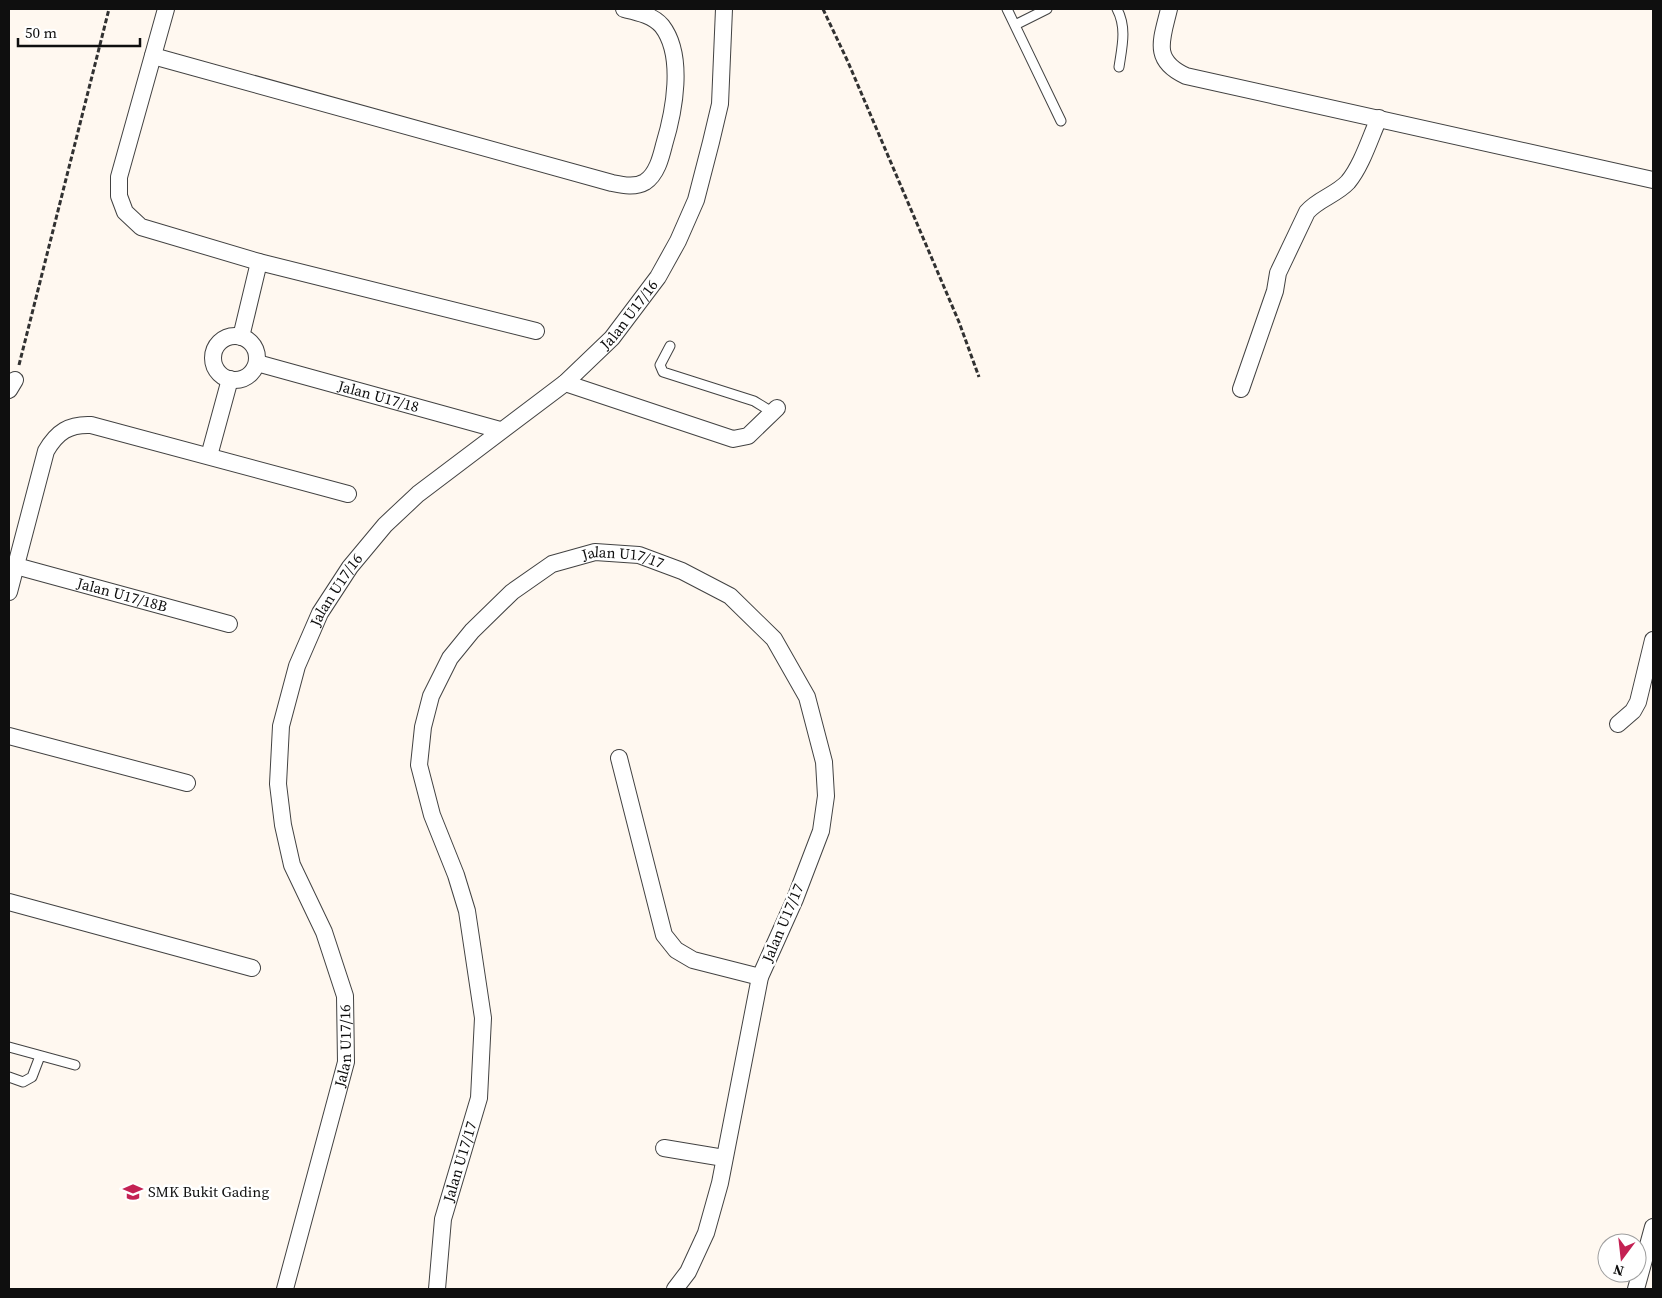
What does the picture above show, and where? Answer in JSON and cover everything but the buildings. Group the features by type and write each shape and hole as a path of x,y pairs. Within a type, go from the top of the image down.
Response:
{"street":[{"path":"166,9 119,177 119,196 125,212 141,226 259,262 536,331"},
{"path":"153,56 612,183 630,186 646,182 658,166 674,112 674,62 671,42 661,25 646,15 624,9"},
{"name":"Jalan U17/16","path":"285,1289 346,1062 345,996 324,932 292,865 283,825 278,784 281,726 301,657 320,613 350,567 385,525 418,494 500,430 565,383 612,338 658,277 678,241 696,200 720,104 724,9"},
{"path":"1169,9 1160,45 1165,63 1175,71 1186,76 1653,180"},
{"path":"1241,389 1275,291 1278,273 1307,212 1313,204 1337,191 1348,182 1356,169 1378,118"},
{"path":"241,337 259,262"},
{"path":"233,336 241,337 252,344 256,350 256,363 250,375 237,380 230,379 218,371 213,356 220,343 233,336"},
{"name":"Jalan U17/18","path":"256,363 500,430"},
{"path":"209,456 230,379"},
{"path":"565,383 733,439 748,436 775,410"},
{"path":"9,592 46,451 54,437 64,429 77,424 91,425 348,494"},
{"name":"Jalan U17/17","path":"438,1289 443,1219 449,1190 479,1098 483,1018 468,911 432,815 419,765 423,727 430,696 450,658 467,637 512,592 552,564 595,552 639,556 682,571 730,596 774,639 807,697 824,762 826,796 821,831 795,899 760,977 724,1158 706,1233 688,1272 675,1289"},
{"name":"Jalan U17/18B","path":"16,566 229,624"},
{"path":"1618,724 1633,711 1638,702 1653,640"},
{"path":"9,736 187,783"},
{"path":"619,758 664,935 676,950 693,960 760,977"},
{"path":"9,902 252,968"},
{"path":"664,1148 724,1158"},
{"path":"1636,1289 1653,1228"}],"lane":[{"path":"1008,9 1061,121"},
{"path":"1015,25 1046,9"},
{"path":"1117,9 1122,18 1124,32 1119,67"},
{"path":"670,346 660,365 663,372 754,401 775,410"},
{"path":"9,1047 75,1065"},
{"path":"9,1077 23,1082 32,1077 40,1056"}],"path":[{"path":"12,385 109,9"},
{"path":"823,9 852,71 959,322 979,377"}],"place":[{"name":"SMK Bukit Gading","path":"133,1192"}]}
